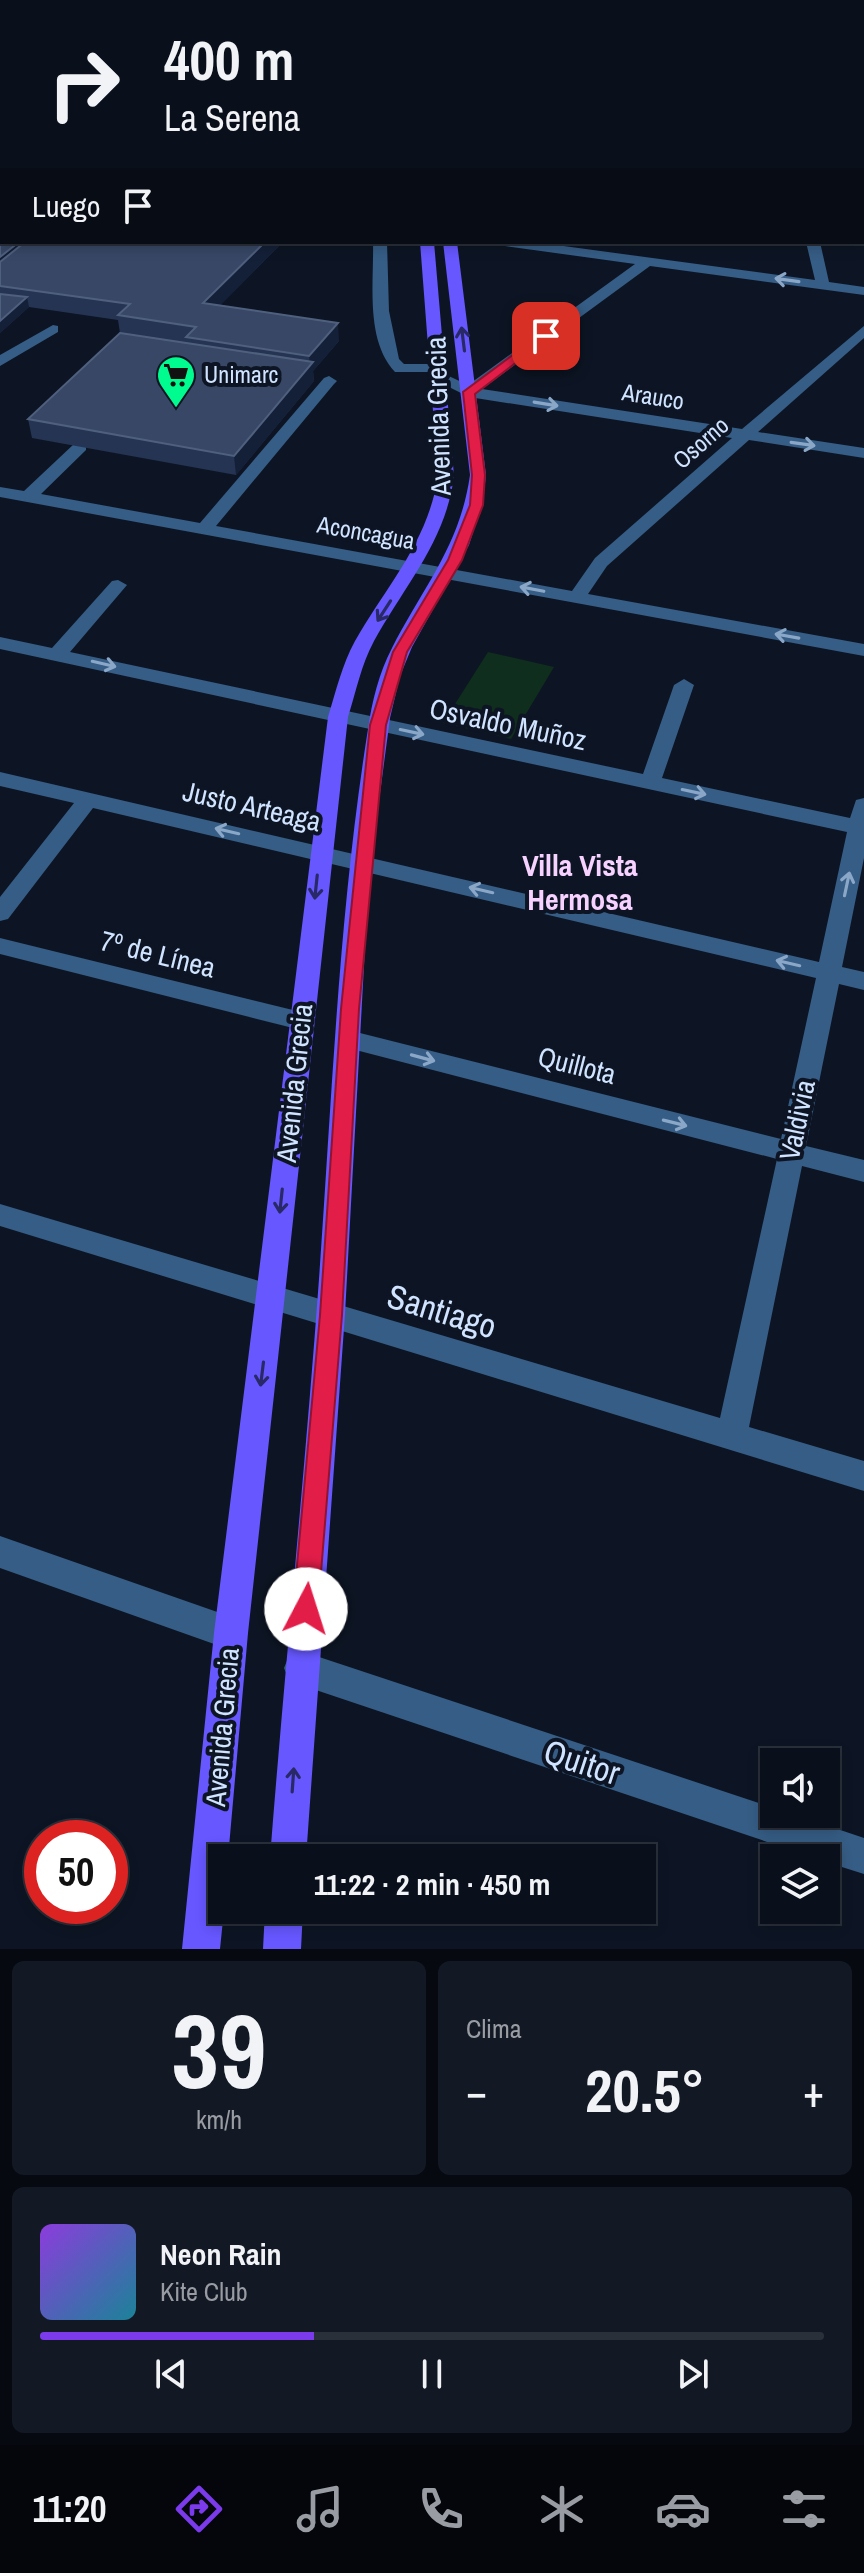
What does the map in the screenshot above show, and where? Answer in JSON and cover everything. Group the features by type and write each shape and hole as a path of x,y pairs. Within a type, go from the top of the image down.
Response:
{"main road":[{"name":"Avenida Grecia","path":"201,1949 231,1633 338,717 363,644 414,567 437,525 444,501 446,476 427,244"},
{"name":"Avenida Grecia","path":"289,1844 331,1315 348,1039 378,725 400,652 447,574 471,525 477,505 478,475 450,244"},
{"path":"282,1949 283,1924"}],"street":[{"path":"380,244 383,328 388,357 400,369 438,372"},
{"path":"520,244 864,291"},
{"path":"813,244 823,285"},
{"path":"469,392 648,261"},
{"path":"0,361 53,329"},
{"name":"Osorno","path":"576,598 601,562 864,330"},
{"name":"Arauco","path":"438,372 469,392 864,453"},
{"path":"205,528 329,381"},
{"path":"28,497 80,447"},
{"name":"Aconcagua","path":"2,494 205,528 864,650"},
{"path":"58,654 118,585"},
{"name":"Osvaldo Muñoz","path":"0,643 650,783 862,820"},
{"path":"650,783 684,685"},
{"name":"Justo Arteaga","path":"0,779 864,981"},
{"path":"0,913 88,800"},
{"name":"Valdivia","path":"732,1436 862,820"},
{"name":"7º de Línea","path":"0,946 301,1021"},
{"name":"Quillota","path":"348,1039 864,1171"},
{"name":"Santiago","path":"0,1215 864,1476"},
{"path":"0,1552 231,1633"},
{"name":"Quitor","path":"301,1668 864,1856"}],"green space":[{"path":"488,652 554,667 511,739 443,723"}],"building":[{"path":"0,244 16,244 0,257"},
{"path":"22,244 263,244 203,303 338,323 309,356 186,337 196,327 118,315 130,304 0,286 0,262"},
{"path":"0,294 27,297 0,321"},
{"name":"Unimarc","path":"120,333 313,362 234,456 28,419"}],"place":[{"name":"Unimarc","path":"176,409"}],"district":[{"name":"Villa Vista Hermosa","path":"580,883"}],"route":[{"path":"306,1609 331,1315 350,1009 378,725 400,652 455,560 477,505 478,475 469,392 546,336"}]}
